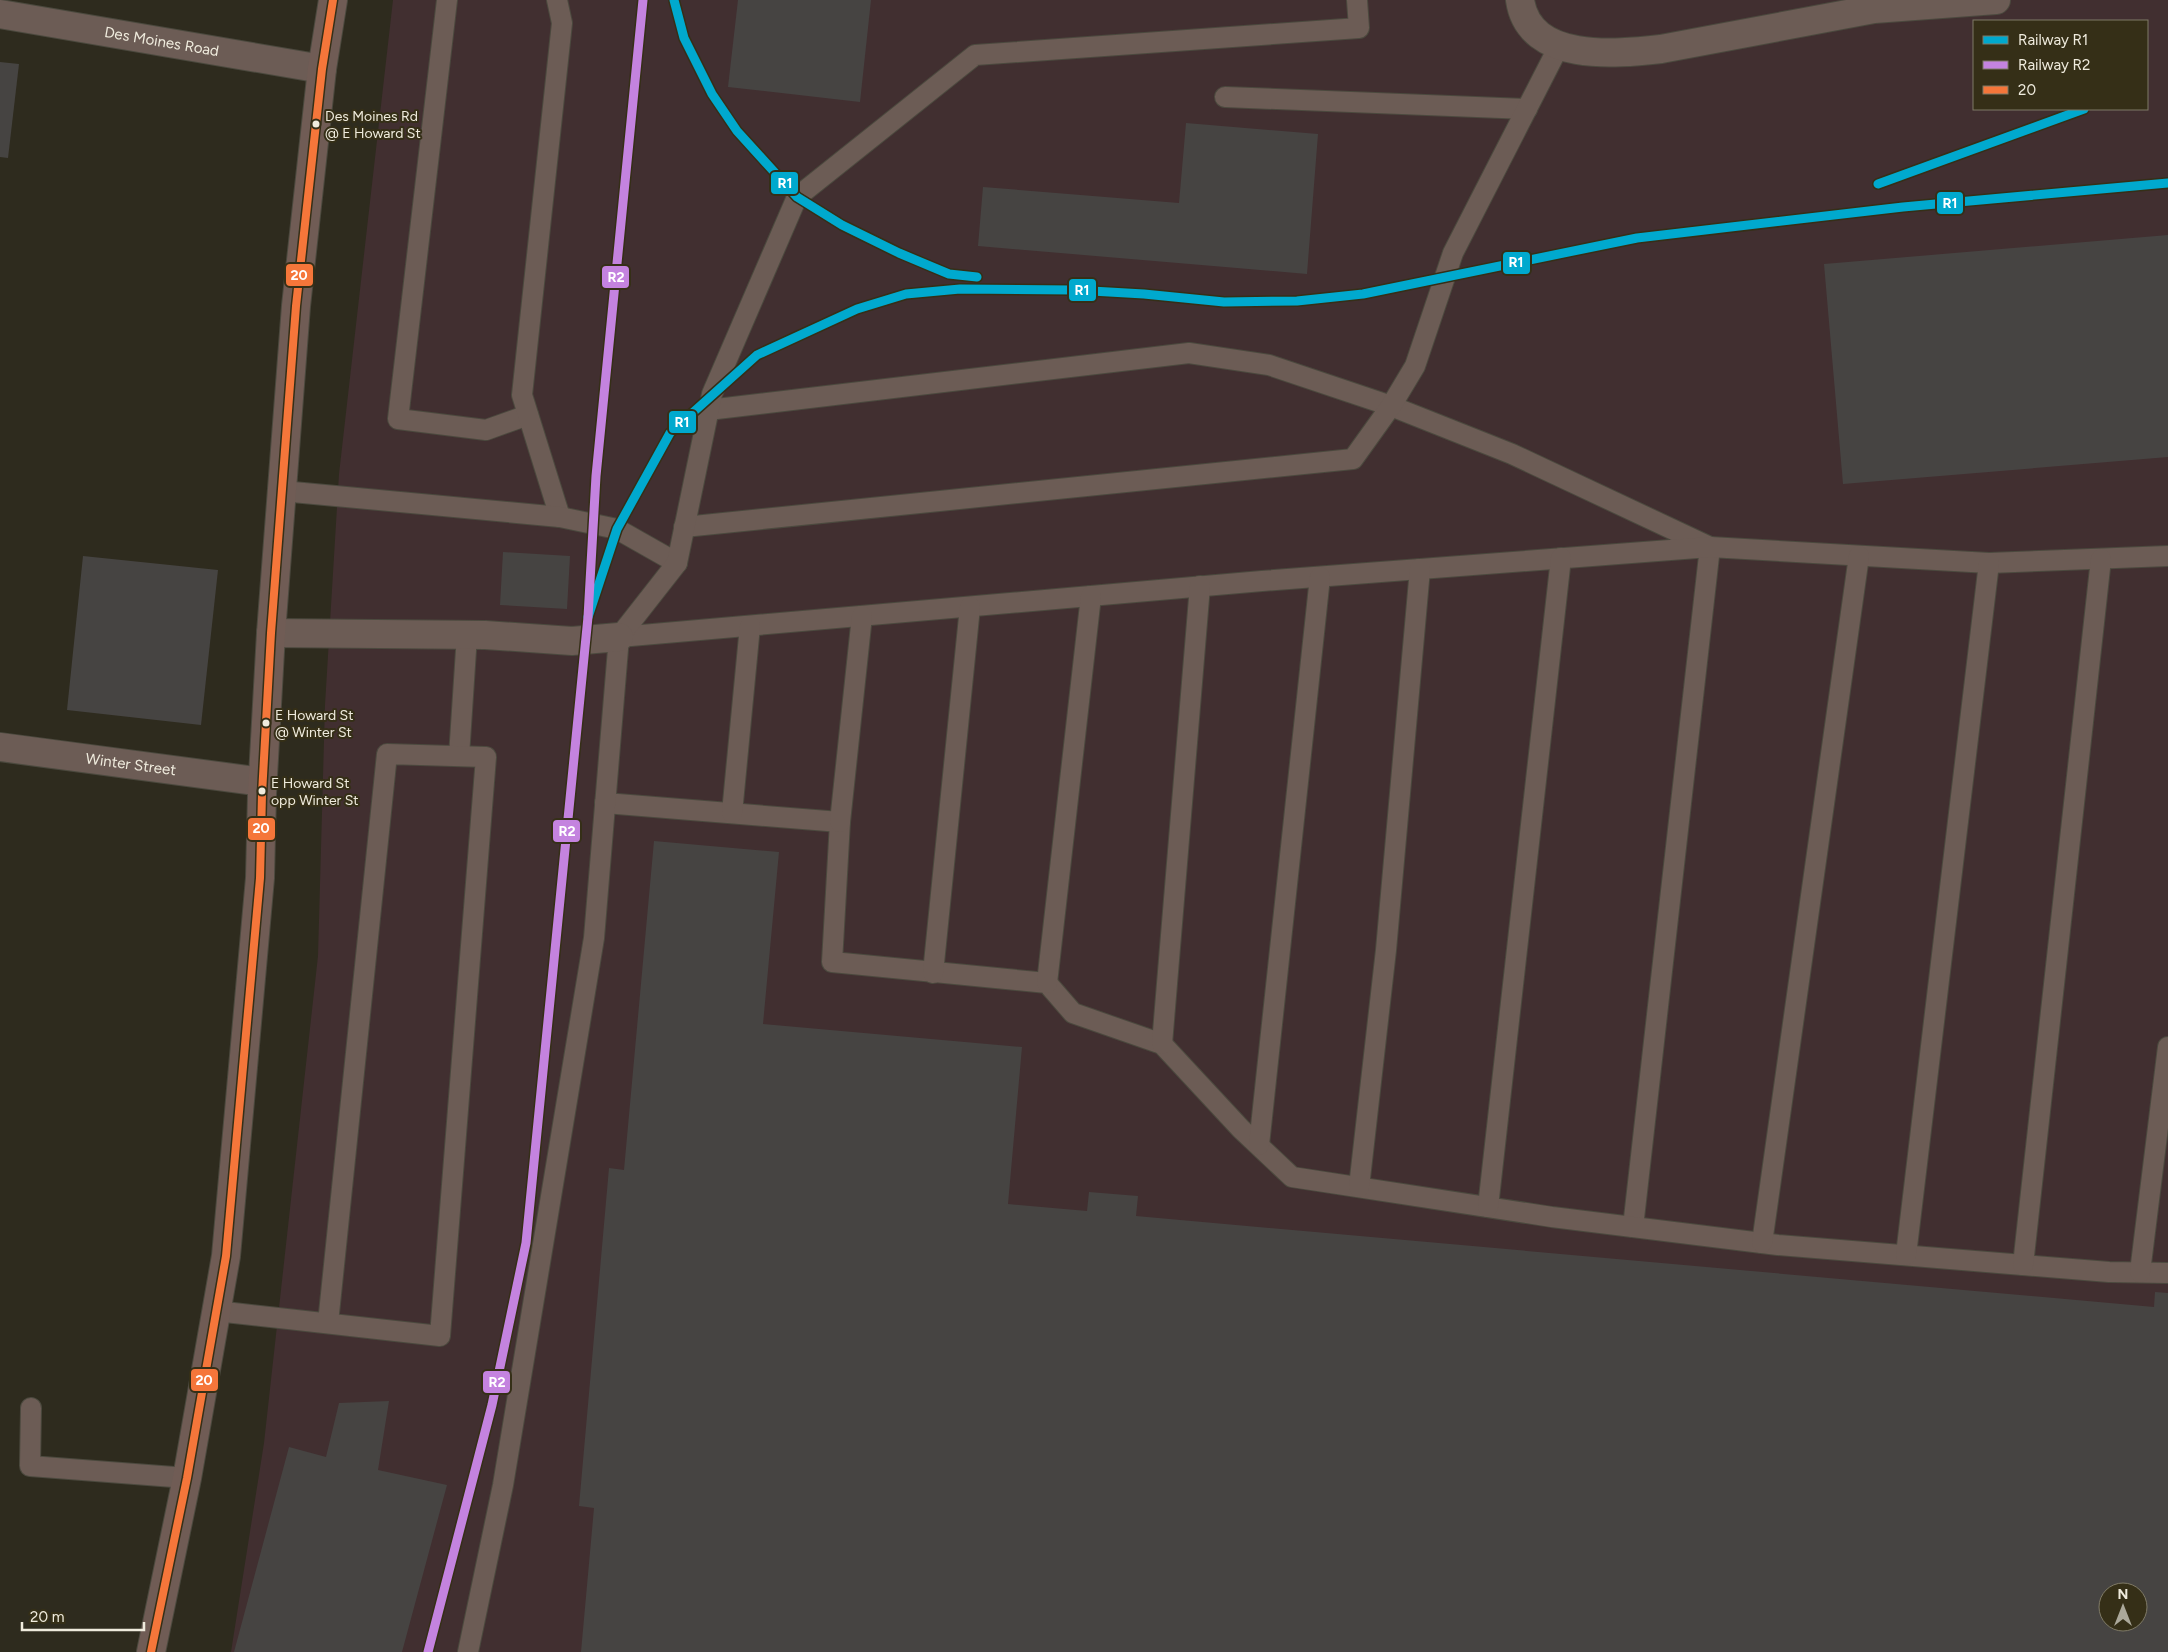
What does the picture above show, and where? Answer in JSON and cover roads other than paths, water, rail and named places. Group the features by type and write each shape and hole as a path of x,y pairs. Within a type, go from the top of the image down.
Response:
{"main road":[{"path":"151,1652 187,1478 226,1256 260,878 271,633 296,306 322,69 333,0"}],"street":[{"path":"1520,0 1521,11 1527,21 1540,35 1559,46 1591,53 1626,53 1661,49 1823,17 1874,9 1996,0"},
{"name":"Des Moines Road","path":"0,14 322,69"},
{"path":"271,633 467,635 572,641 619,637"},
{"name":"Winter Street","path":"0,747 263,782"}],"lane":[{"path":"447,0 398,419 486,430 528,415"},
{"path":"557,0 562,23 522,395 560,517"},
{"path":"468,1652 503,1485 594,938 619,637 677,563 712,394 797,197 975,55 1359,28 1357,0"},
{"path":"684,527 1352,458 1391,406 1415,366 1452,253 1559,46"},
{"path":"1225,98 1527,109"},
{"path":"708,410 1189,353 1269,365 1391,406 1512,454 1710,547"},
{"path":"282,490 560,517 617,529 677,563"},
{"path":"1633,1227 1710,547"},
{"path":"619,637 1200,586 1710,547 1989,563 2168,556"},
{"path":"1762,1243 1859,556"},
{"path":"1488,1207 1561,558"},
{"path":"2024,1265 2101,559"},
{"path":"1906,1256 1989,563"},
{"path":"1359,1188 1386,950 1420,569"},
{"path":"1258,1145 1320,577"},
{"path":"1162,1044 1200,586"},
{"path":"1047,984 1091,596"},
{"path":"933,973 970,607"},
{"path":"862,616 840,822 832,962 1047,984 1073,1013 1162,1044 1258,1145 1292,1177 1488,1207 1762,1243 2024,1265 2168,1273"},
{"path":"732,813 750,626"},
{"path":"459,756 467,635"},
{"path":"216,1310 328,1324 440,1336 486,757 387,754 328,1324"},
{"path":"605,803 840,822"},
{"path":"2140,1272 2168,1048"},
{"path":"31,1408 30,1466 187,1478"}],"rail line":[{"name":"R2","path":"428,1652 492,1405 526,1243 588,617 596,476 643,0"},
{"name":"R1","path":"674,0 684,38 712,94 737,131 797,197 842,225 899,253 949,274 977,277"},
{"name":"R1","path":"1878,184 2081,110"},
{"name":"R1","path":"588,617 617,529 670,433 757,355 857,309 906,294 960,289 1074,290 1144,294 1224,302 1297,301 1363,294 1637,238 1903,207 2168,183"}],"place":[{"name":"Des Moines Rd @ E Howard St","path":"316,124"},
{"name":"E Howard St @ Winter St","path":"266,723"},
{"name":"E Howard St opp Winter St","path":"262,791"}]}
